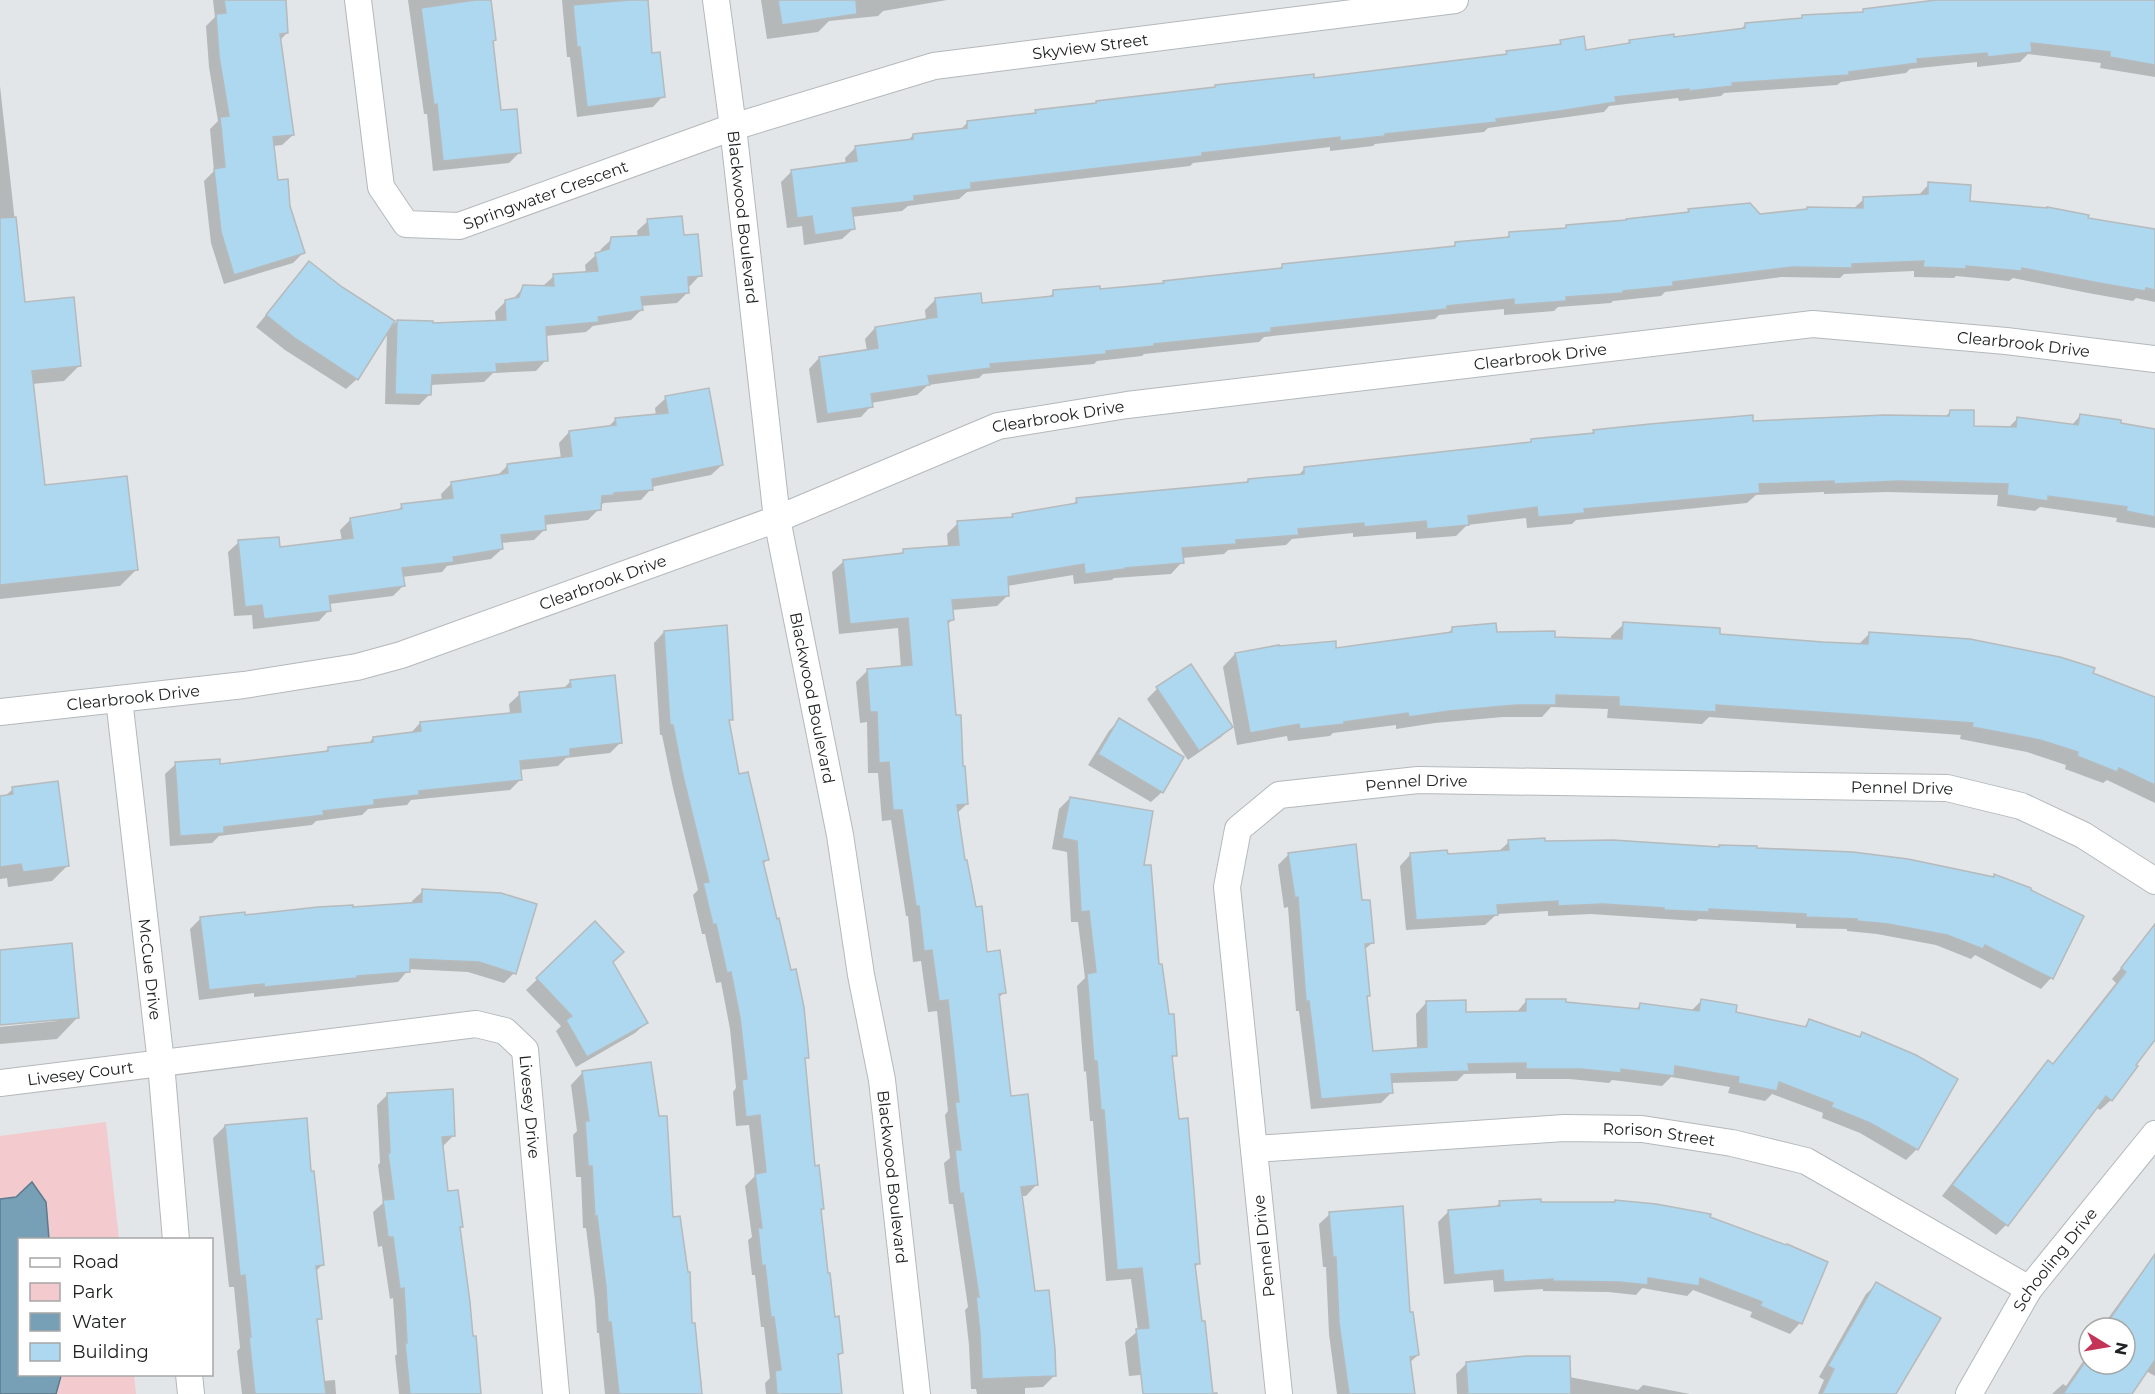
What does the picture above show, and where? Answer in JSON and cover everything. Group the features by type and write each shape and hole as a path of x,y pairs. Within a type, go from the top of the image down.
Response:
{"street":[{"name":"Springwater Crescent","path":"358,0 381,187 406,224 459,226 733,127"},
{"name":"Blackwood Boulevard","path":"716,0 733,127 777,519 840,836 861,975 882,1080 917,1394"},
{"name":"Skyview Street","path":"733,127 934,66 1455,0"},
{"name":"Clearbrook Drive","path":"0,712 244,685 368,664 401,655 777,519 998,426 1127,405 1813,324 2006,341 2155,359"},
{"name":"McCue Drive","path":"119,699 161,1063 177,1238"},
{"name":"Pennel Drive","path":"1279,1394 1227,887 1238,829 1279,795 1418,780 1947,788 2021,806 2084,835 2155,881"},
{"name":"Livesey Drive","path":"161,1063 476,1024 505,1031 525,1050 556,1394"},
{"name":"Livesey Court","path":"0,1083 161,1063"},
{"name":"Rorison Street","path":"1254,1149 1564,1128 1642,1129 1732,1143 1806,1161 2029,1289"},
{"name":"Schooling Drive","path":"1969,1394 2029,1289 2155,1134"},
{"path":"189,1376 190,1394"}],"green space":[{"path":"106,1122 119,1238 18,1238 18,1376 134,1376 136,1394 0,1394 0,1136"}],"water":[{"path":"32,1182 46,1202 49,1238 18,1238 18,1376 61,1376 56,1394 0,1394 0,1199 16,1197"}],"building":[{"path":"224,0 286,0 288,33 280,34 294,135 273,137 278,180 288,179 290,206 305,253 234,275 221,232 214,169 225,167 220,117 229,116 219,56 216,14 226,13"},
{"path":"475,0 491,0 501,110 517,109 521,153 443,161 437,104 434,105 421,8"},
{"path":"648,0 652,53 660,52 665,97 587,107 573,5"},
{"path":"778,0 856,0 857,14 782,25"},
{"path":"1936,0 2155,0 2155,65 2110,57 2110,52 2031,43 2032,52 1988,57 1987,53 1917,59 1918,63 1849,72 1849,75 1732,83 1733,86 1615,97 1616,102 1496,119 1497,122 1340,141 1340,137 1202,153 1202,156 971,183 971,189 914,196 914,201 852,208 855,229 815,235 812,216 797,218 791,170 857,161 855,146 913,139 913,134 967,128 967,121 1036,113 1035,110 1215,87 1215,85 1314,74 1314,78 1507,54 1506,51 1561,44 1560,40 1584,36 1586,50 1630,43 1629,40 1745,28 1745,23 1802,18 1802,15 1863,12 1863,9"},
{"path":"1928,182 1971,185 1970,201 2047,207 2089,215 2088,218 2155,229 2155,290 2146,288 2145,291 2022,268 2021,271 1966,266 1966,269 1923,267 1924,261 1852,264 1852,268 1793,267 1673,282 1673,286 1623,291 1623,293 1566,297 1566,301 1514,305 1514,299 1447,306 1447,309 1271,328 1271,332 1154,344 1154,346 1106,351 1106,354 990,364 991,368 928,376 930,385 871,394 873,407 827,414 819,357 878,348 875,327 937,317 935,298 981,293 982,303 1053,296 1053,290 1100,286 1100,289 1164,283 1163,281 1282,268 1282,264 1455,246 1455,242 1509,237 1509,232 1566,228 1566,225 1689,212 1688,209 1750,203 1760,214 1807,209 1807,207 1863,208 1863,197 1928,194"},
{"path":"682,216 684,235 698,234 702,276 688,277 689,293 641,297 643,310 598,317 599,322 546,327 548,361 496,364 497,372 432,375 431,395 395,394 397,320 433,321 433,323 506,320 505,300 519,297 523,285 554,286 553,274 598,271 595,253 609,249 611,237 649,235 647,219"},
{"path":"16,217 25,302 74,297 81,366 32,371 45,485 127,476 138,570 0,585 0,218"},
{"path":"309,261 342,287 395,321 358,380 296,339 266,315"},
{"path":"709,388 723,465 652,479 653,490 602,496 601,510 545,516 546,530 501,535 503,549 453,557 454,562 402,568 405,586 329,596 331,611 264,619 262,605 245,607 238,540 279,537 280,547 353,538 350,518 402,509 401,504 453,498 451,482 508,473 507,464 572,456 569,431 616,425 615,418 668,413 665,396"},
{"path":"1950,410 1974,410 1974,426 2016,427 2017,417 2078,425 2080,414 2121,420 2121,423 2155,429 2155,517 2126,511 2127,507 2048,496 2048,501 2007,495 2008,484 1899,481 1834,484 1834,481 1759,484 1760,493 1584,509 1585,513 1538,517 1537,507 1468,516 1469,525 1427,529 1426,521 1364,527 1364,523 1298,529 1299,535 1236,540 1236,544 1182,548 1184,563 1085,574 1084,564 1008,577 1009,596 952,600 954,620 948,621 956,715 961,715 963,766 965,766 968,804 957,805 965,860 967,860 976,907 982,906 987,952 1000,950 1006,993 999,994 1011,1096 1028,1094 1038,1185 1021,1187 1035,1291 1049,1290 1055,1349 1056,1376 982,1379 976,1297 979,1297 963,1193 960,1194 955,1150 961,1150 955,1102 959,1102 948,1000 939,1001 932,950 924,951 919,906 916,906 902,810 893,810 889,762 879,763 877,712 870,712 867,669 912,665 908,618 850,624 843,560 903,553 903,549 959,545 957,521 1013,517 1012,514 1077,503 1076,498 1248,482 1248,479 1304,474 1304,467 1531,442 1531,439 1594,433 1593,430 1650,424 1753,415 1753,421 1884,415 1949,416"},
{"path":"1623,622 1720,628 1720,634 1823,642 1868,644 1869,632 1970,639 2060,657 2095,668 2093,673 2155,697 2155,785 2119,768 2117,772 2077,756 2078,752 2040,740 1972,727 1973,723 1716,705 1716,712 1619,706 1619,697 1556,695 1556,705 1516,705 1409,717 1408,713 1344,722 1344,724 1300,729 1299,724 1250,733 1235,653 1279,645 1336,641 1336,648 1452,632 1452,627 1496,623 1497,632 1555,631 1555,637 1622,639"},
{"path":"727,625 733,720 729,720 739,774 748,772 769,860 763,861 791,970 796,969 804,1007 809,1058 805,1058 815,1166 819,1165 828,1273 830,1273 835,1317 839,1316 843,1353 838,1354 842,1394 777,1394 775,1371 781,1370 774,1317 771,1317 765,1265 762,1266 758,1228 762,1228 755,1174 766,1172 760,1115 746,1117 742,1080 747,1079 740,1018 731,972 727,973 716,924 713,925 703,883 709,882 673,725 670,725 664,631"},
{"path":"1191,664 1233,727 1199,751 1156,687"},
{"path":"615,675 622,743 570,749 570,756 520,761 522,780 419,791 419,795 374,800 374,805 323,811 324,815 224,827 224,833 180,836 175,762 220,759 220,764 328,751 328,747 373,742 373,737 421,731 420,722 521,712 519,692 571,687 570,680"},
{"path":"1119,718 1184,757 1163,793 1098,754"},
{"path":"58,781 69,866 23,872 21,864 0,867 0,796 13,794 12,787"},
{"path":"1070,797 1153,811 1144,865 1151,865 1159,964 1162,964 1169,1014 1174,1014 1177,1056 1172,1056 1179,1119 1188,1118 1200,1264 1195,1264 1202,1321 1205,1321 1213,1394 1143,1394 1136,1329 1149,1328 1142,1268 1117,1270 1104,1110 1101,1110 1097,1061 1094,1061 1087,974 1096,972 1089,911 1081,912 1077,841 1062,838"},
{"path":"1545,838 1545,841 1613,840 1719,847 1719,845 1757,846 1757,848 1853,852 1908,859 1994,877 1994,874 2031,888 2084,916 2053,979 1985,945 1983,949 1947,935 1888,924 1857,921 1857,919 1806,917 1806,914 1709,909 1709,912 1664,910 1664,908 1603,904 1558,906 1558,901 1497,905 1498,915 1416,920 1410,853 1447,850 1448,854 1509,850 1508,840"},
{"path":"1356,844 1362,900 1370,900 1374,943 1365,944 1370,996 1367,996 1373,1051 1427,1047 1426,1001 1466,1000 1466,1012 1526,1011 1526,999 1566,999 1566,1002 1639,1009 1640,1003 1699,1011 1701,999 1737,1005 1736,1012 1806,1027 1809,1019 1860,1037 1862,1032 1916,1055 1958,1079 1918,1150 1870,1123 1831,1107 1833,1103 1779,1082 1777,1091 1738,1083 1739,1077 1675,1066 1674,1076 1621,1069 1621,1073 1581,1069 1526,1069 1526,1063 1468,1064 1469,1071 1391,1074 1393,1093 1321,1099 1309,1001 1306,1001 1298,897 1295,898 1288,853"},
{"path":"422,889 501,893 537,904 516,974 479,962 410,959 410,972 264,987 264,984 209,990 200,917 245,912 245,915 318,907 422,902"},
{"path":"595,921 624,952 613,962 648,1023 587,1057 566,1020 572,1016 536,978"},
{"path":"2155,924 2155,1040 2112,1101 2106,1096 2008,1226 1952,1185 2048,1060 2053,1064 2126,972 2121,968"},
{"path":"72,943 79,1018 0,1025 0,950"},
{"path":"651,1062 659,1116 667,1116 673,1217 680,1216 688,1272 690,1272 692,1323 695,1323 702,1394 619,1394 611,1322 608,1322 597,1216 595,1217 592,1166 588,1166 585,1121 589,1121 582,1071"},
{"path":"453,1089 455,1136 442,1137 448,1191 458,1190 463,1227 460,1227 473,1336 476,1336 481,1394 410,1394 405,1343 407,1343 404,1288 400,1289 393,1237 388,1237 383,1200 394,1199 388,1153 390,1153 387,1093"},
{"path":"307,1118 311,1171 314,1171 324,1265 316,1266 322,1319 317,1319 326,1394 255,1394 245,1275 240,1276 225,1125"},
{"path":"1541,1199 1541,1202 1615,1202 1615,1200 1656,1204 1711,1214 1710,1217 1787,1244 1828,1262 1802,1324 1760,1306 1762,1302 1700,1278 1699,1286 1648,1278 1648,1285 1552,1281 1553,1279 1504,1282 1503,1270 1454,1275 1448,1210 1500,1206 1499,1201"},
{"path":"1403,1206 1410,1312 1413,1312 1419,1355 1410,1357 1415,1394 1349,1394 1339,1323 1336,1257 1333,1257 1329,1212"},
{"path":"2155,1254 2155,1360 2132,1394 2063,1394 2077,1374 2077,1376 2137,1376 2137,1316 2112,1316"},
{"path":"1876,1282 1941,1318 1896,1394 1822,1394 1834,1369 1828,1366"},
{"path":"1527,1356 1570,1356 1571,1394 1468,1394 1466,1362"}]}
